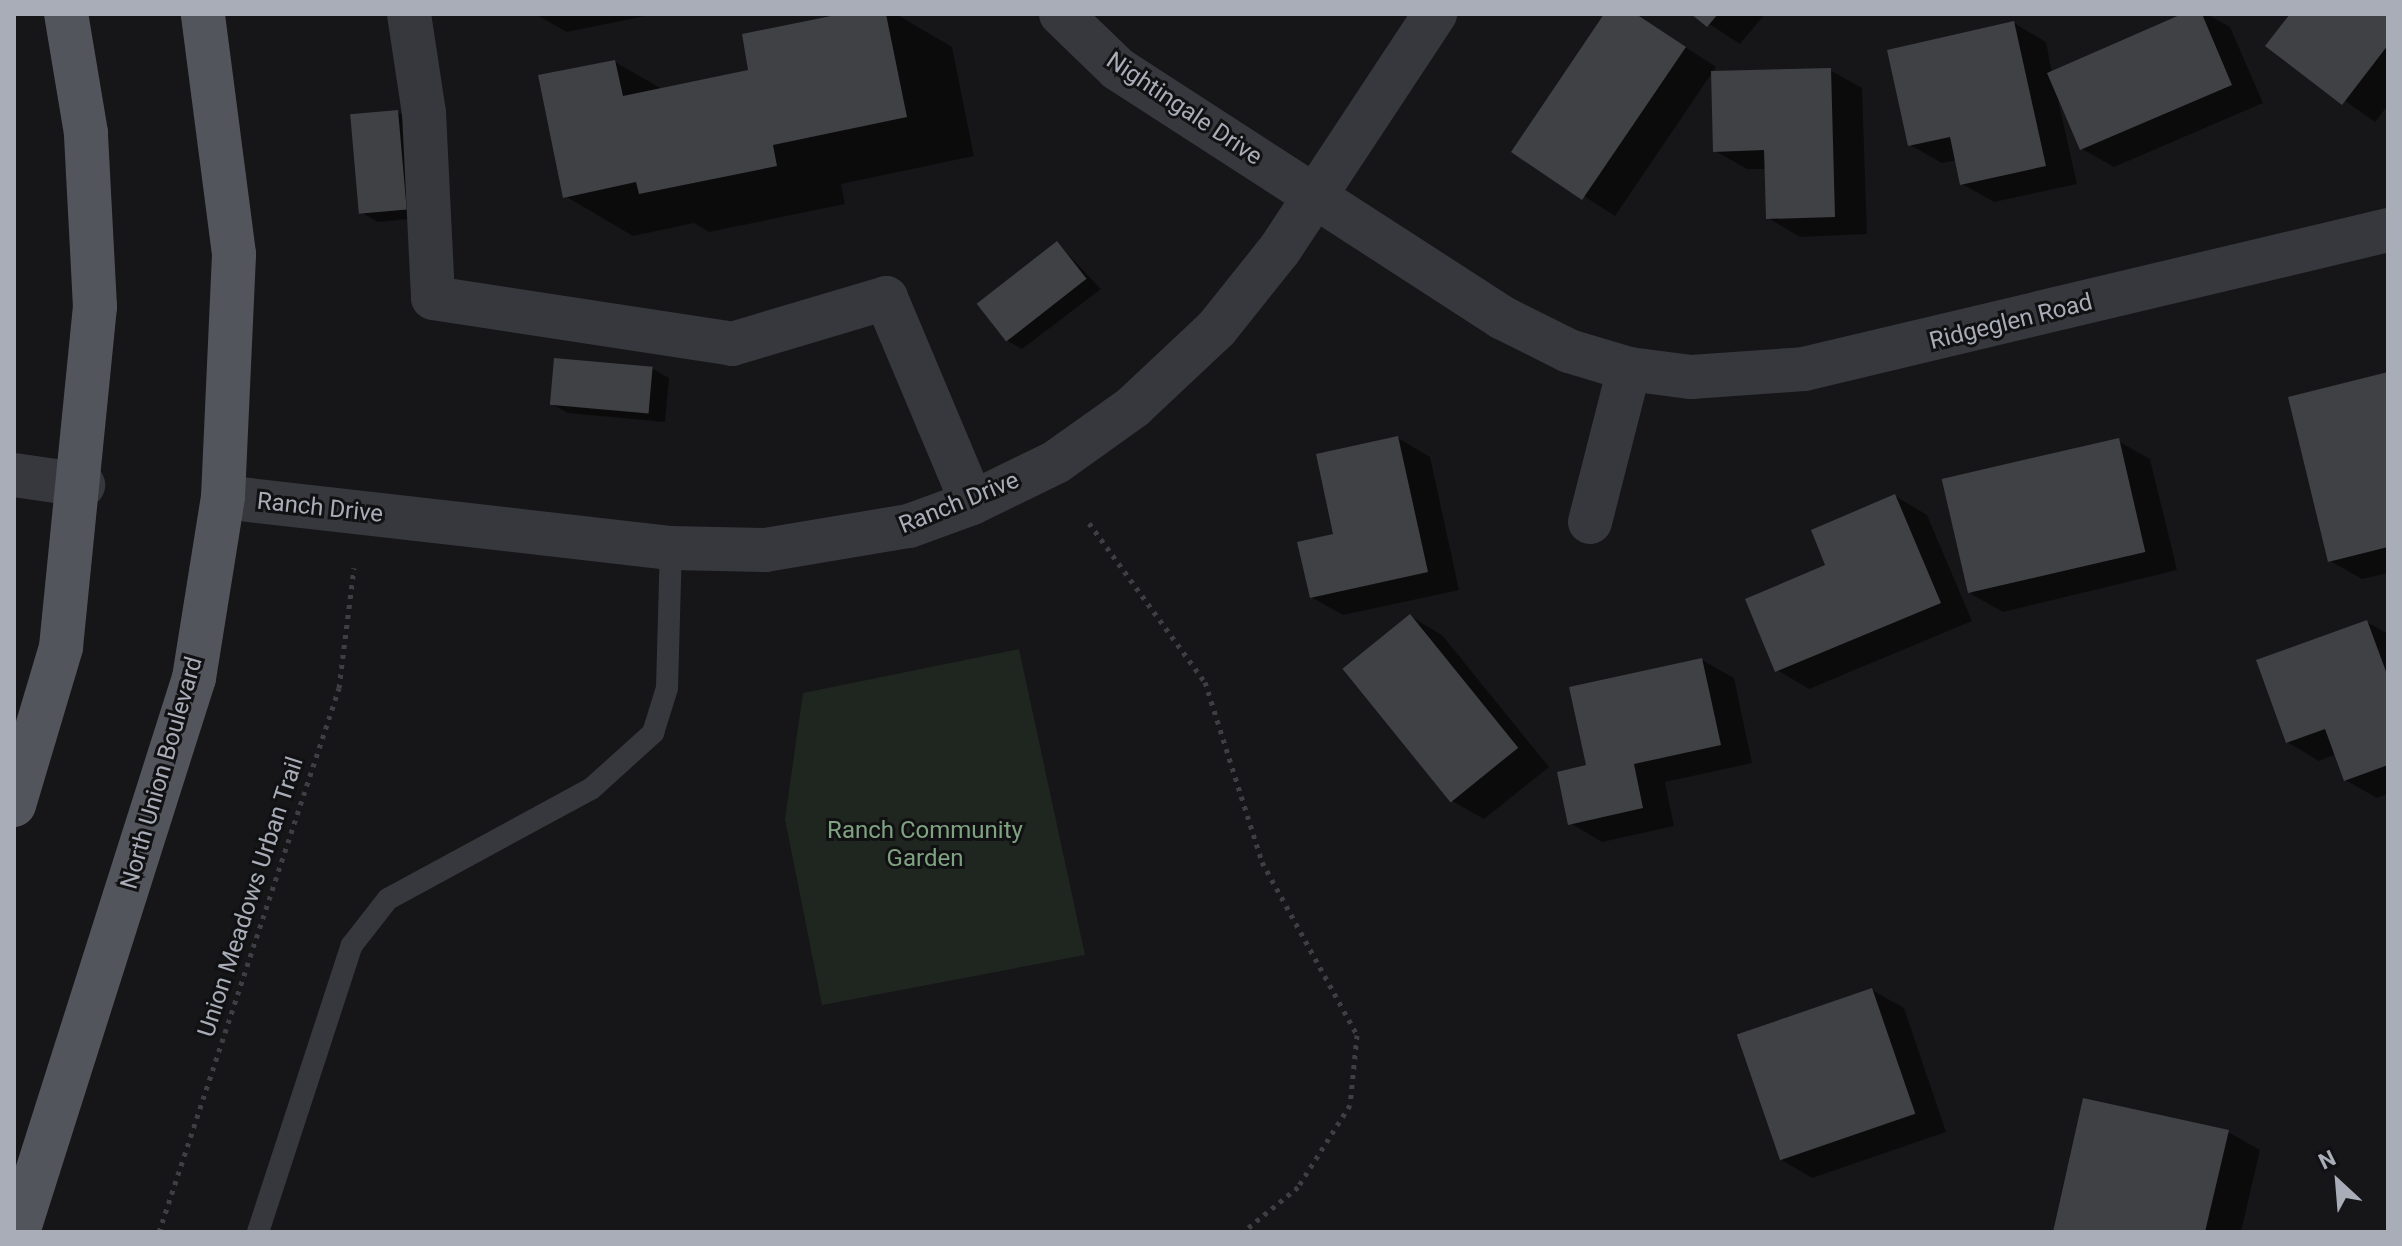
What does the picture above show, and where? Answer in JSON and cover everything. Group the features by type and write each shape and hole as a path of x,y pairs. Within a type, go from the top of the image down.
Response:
{"main road":[{"path":"14,805 61,647 83,485 95,307 86,133 66,14"},
{"name":"North Union Boulevard","path":"18,1232 194,678 223,497 234,254 203,14"}],"street":[{"path":"409,14 424,113 433,298 732,344 886,298 972,503"},
{"name":"Nightingale Drive","path":"1061,14 1118,69 1314,197"},
{"name":"Ranch Drive","path":"223,497 671,548 765,550 842,541 972,503 1056,462 1133,407 1217,328 1314,197 1435,14"},
{"name":"Ridgeglen Road","path":"1314,197 1501,317 1569,351 1629,369 1707,377 1804,369 2388,230"},
{"path":"1590,522 1629,369"},
{"path":"14,475 83,485"}],"lane":[{"path":"258,1232 352,945 379,911 432,873 591,789 653,733 667,688 671,548"}],"path":[{"path":"1089,523 1205,682 1262,862 1357,1035 1350,1105 1298,1187 1243,1232"},
{"name":"Union Meadows Urban Trail","path":"159,1232 339,688 354,568"}],"green space":[{"name":"Ranch Community Garden","path":"1019,649 1085,955 822,1005 785,819 803,693"}],"building":[{"path":"841,14 886,14 907,117 773,145 777,166 639,194 636,182 563,198 538,75 615,60 623,96 748,70 742,34"},
{"path":"1604,14 1636,14 1686,47 1582,200 1511,152"},
{"path":"1691,14 1718,14 1707,27"},
{"path":"2182,14 2202,14 2232,85 2080,150 2047,73"},
{"path":"2290,14 2388,14 2388,45 2342,105 2265,46"},
{"path":"2014,21 2046,166 1960,185 1950,137 1908,146 1887,50"},
{"path":"1831,68 1835,217 1766,219 1764,150 1713,152 1711,71"},
{"path":"398,110 407,210 359,214 350,114"},
{"path":"1057,241 1087,279 1006,342 977,304"},
{"path":"554,358 653,367 649,413 550,405"},
{"path":"2388,372 2388,547 2328,562 2288,397"},
{"path":"1398,436 1428,572 1310,598 1297,542 1333,534 1316,454"},
{"path":"2119,438 2145,552 1968,593 1942,479"},
{"path":"1895,494 1941,603 1775,672 1745,599 1825,565 1811,530"},
{"path":"1410,614 1518,748 1451,802 1342,669"},
{"path":"2367,620 2388,677 2388,765 2344,781 2325,729 2286,743 2256,660"},
{"path":"1702,658 1721,745 1634,764 1643,808 1568,825 1557,772 1586,765 1569,687"},
{"path":"1872,988 1915,1114 1780,1160 1737,1035"},
{"path":"2083,1098 2229,1130 2205,1232 2053,1232"}]}
